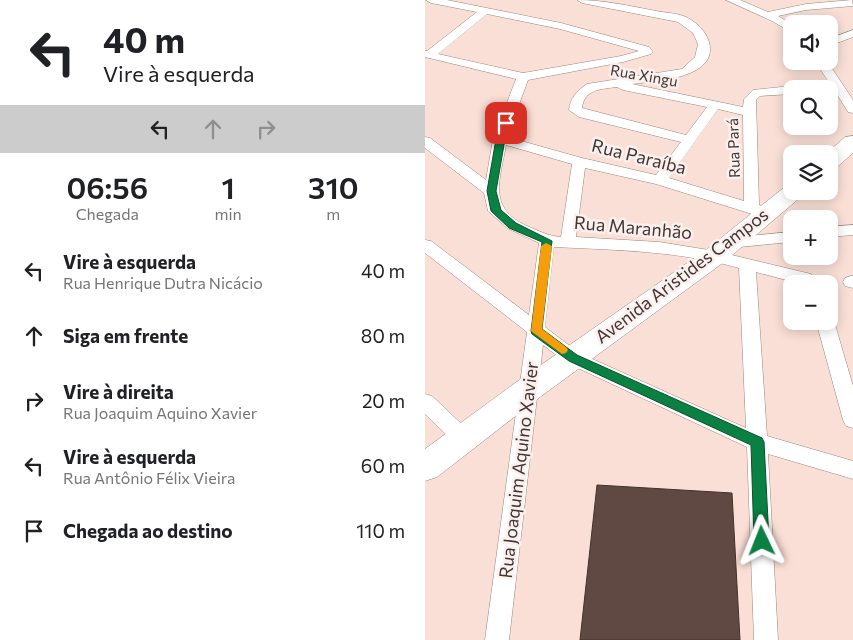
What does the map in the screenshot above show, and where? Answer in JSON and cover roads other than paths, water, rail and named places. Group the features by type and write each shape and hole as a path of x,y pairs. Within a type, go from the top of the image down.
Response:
{"highway":[{"path":"838,155 851,144"},
{"name":"Avenida Aristides Campos","path":"425,467 529,389 722,250 760,211 783,197"}],"street":[{"path":"427,54 523,77 623,59 647,52 645,49 561,26 431,0"},
{"path":"581,0 681,19 693,24 700,31 704,42 699,64 686,72 610,84"},
{"path":"731,0 768,15 783,24"},
{"path":"768,15 814,6 853,3"},
{"path":"427,54 485,11"},
{"path":"838,39 853,34"},
{"path":"523,77 500,139 491,191 496,211 501,216 512,225 547,241"},
{"name":"Rua Xingu","path":"688,140 600,118 575,110 575,104 580,95 591,87 610,84 749,112"},
{"path":"838,87 853,109"},
{"name":"Rua Pará","path":"760,211 749,112 750,99 757,93 783,91"},
{"path":"660,180 714,106"},
{"name":"Rua Paraíba","path":"500,139 579,162 660,180 760,211"},
{"path":"425,142 491,191"},
{"path":"568,242 579,162"},
{"path":"838,231 853,230"},
{"name":"Rua Maranhão","path":"547,241 722,250 783,239"},
{"name":"Rua Joaquim Aquino Xavier","path":"497,640 547,241"},
{"path":"425,245 573,358 757,442 853,470"},
{"path":"722,250 747,265 792,275"},
{"path":"747,265 766,640"},
{"path":"828,330 853,420"},
{"path":"425,402 464,439"}]}
